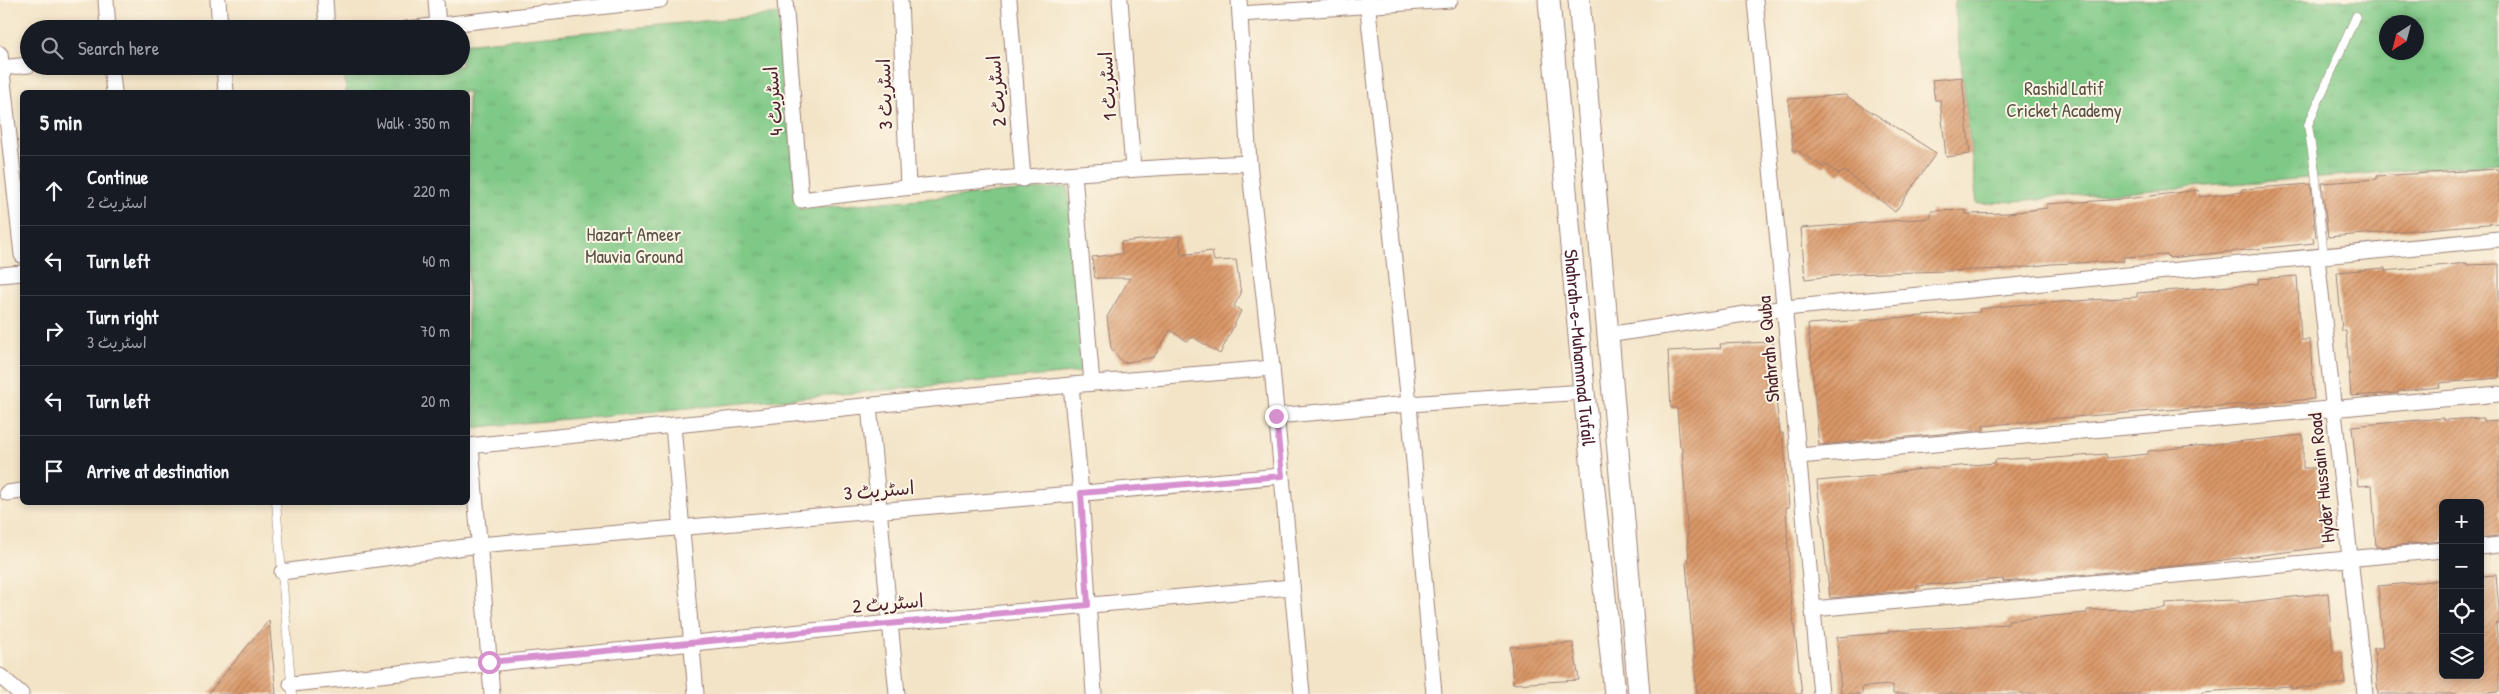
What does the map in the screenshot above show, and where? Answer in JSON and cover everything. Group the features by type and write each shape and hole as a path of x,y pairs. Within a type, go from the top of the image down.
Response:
{"main road":[{"name":"Shahrah-e-Muhammad Tufail","path":"1549,0 1584,392 1615,694"},
{"name":"Shahrah-e-Muhammad Tufail","path":"1579,0 1639,694"}],"street":[{"path":"106,0 107,20"},
{"path":"218,0 219,20"},
{"path":"325,0 326,20"},
{"path":"436,0 438,20"},
{"path":"470,22 660,0"},
{"name":"اسٹریٹ 4","path":"785,0 801,200 908,186"},
{"name":"اسٹریٹ 3","path":"900,0 908,186"},
{"name":"اسٹریٹ 2","path":"1009,0 1024,179"},
{"name":"اسٹریٹ 1","path":"1120,0 1133,169"},
{"path":"1302,694 1272,368 1249,163 1240,7 1450,0"},
{"name":"Shahrah e Quba","path":"1755,0 1822,694"},
{"path":"1367,3 1408,404 1434,694"},
{"path":"20,64 0,63 20,238"},
{"path":"112,75 114,90"},
{"path":"225,75 226,90"},
{"path":"908,186 1024,179 1133,169 1249,163"},
{"path":"1074,174 1092,383"},
{"path":"1607,335 1785,308 2499,239"},
{"name":"Hyder Hussain Road","path":"2321,257 2334,409 2365,694"},
{"path":"0,275 20,273"},
{"path":"470,446 1071,385 1272,368"},
{"path":"1071,385 1081,493 1094,694"},
{"path":"1276,416 1408,404 1584,392"},
{"path":"1799,456 2499,394"},
{"path":"868,406 897,694"},
{"path":"672,425 693,642 696,694"},
{"path":"470,456 492,694"},
{"name":"اسٹریٹ 3","path":"282,572 479,545 1282,476"},
{"path":"2484,547 2499,545"},
{"path":"1813,609 2439,550"},
{"name":"اسٹریٹ 2","path":"291,689 489,662 890,623 1292,587"},
{"path":"0,676 21,694"}],"lane":[{"path":"2321,257 2315,171 2308,125 2356,16"},
{"path":"276,505 291,689"}],"green space":[{"name":"Rashid Latif Cricket Academy","path":"1954,0 2499,0 2499,163 1977,204"},
{"name":"Hazart Ameer Mauvia Ground","path":"778,14 798,209 1068,187 1083,372 470,428 470,90 346,90 344,75 470,75 470,43"}],"building":[{"path":"1962,77 1970,154 1946,157 1940,100 1935,100 1932,80"},
{"path":"1845,95 1936,153 1895,212 1845,171 1839,174 1825,164 1823,167 1798,151 1793,151 1788,99"},
{"path":"2499,169 2499,223 2328,237 2322,183 2377,179 2377,176"},
{"path":"2311,184 2316,237 2313,238 2314,243 2169,258 2168,255 2123,257 2124,261 2051,264 2009,269 1852,274 1805,279 1801,228 1931,218 1931,211 1966,210 1966,214 2009,213 2047,208 2047,204 2126,199 2199,190 2200,197 2242,192 2242,189"},
{"path":"1180,236 1181,255 1212,251 1214,261 1236,260 1241,294 1234,306 1241,311 1220,354 1193,337 1187,341 1170,330 1154,357 1123,363 1111,348 1107,317 1130,278 1095,278 1092,257 1122,254 1121,242"},
{"path":"2467,263 2467,265 2499,264 2499,378 2439,383 2440,387 2398,391 2398,393 2351,396 2346,331 2342,331 2337,272 2385,268 2385,271"},
{"path":"2297,276 2301,340 2310,340 2314,399 2060,418 1983,426 1984,430 1819,445 1808,324 1980,312 1979,309 2015,305 2137,297 2137,293 2258,284 2258,279"},
{"path":"1773,342 1775,392 1780,433 1783,433 1789,507 1786,508 1790,590 1802,694 1697,694 1686,563 1689,562 1682,447 1680,447 1677,408 1671,408 1668,351 1721,348 1720,344"},
{"path":"2443,418 2443,420 2483,418 2483,422 2499,421 2499,536 2484,538 2484,499 2439,499 2439,541 2376,547 2372,485 2358,486 2352,426"},
{"path":"2303,435 2303,468 2316,468 2324,547 2192,564 2003,582 2003,579 1916,586 1917,590 1830,598 1817,481 1995,463 1995,460 2029,458 2029,460 2106,454 2107,458 2148,454 2148,451"},
{"path":"2496,575 2499,609 2499,623 2496,624 2499,651 2499,692 2480,694 2378,694 2374,648 2383,648 2378,586 2439,580 2439,679 2484,679 2484,576"},
{"path":"2328,593 2333,653 2342,652 2345,683 2291,689 2291,686 2202,692 2202,694 1893,694 1893,685 1862,687 1862,694 1841,694 1837,637 1888,633 1888,631 2008,624 2008,620 2087,613 2087,610 2165,608 2165,603 2239,600 2239,603"},
{"path":"269,620 276,694 208,694"},
{"path":"1573,643 1579,680 1513,684 1510,647"}],"route":[{"path":"489,662 1088,605 1081,493 1282,476 1276,416"}]}
